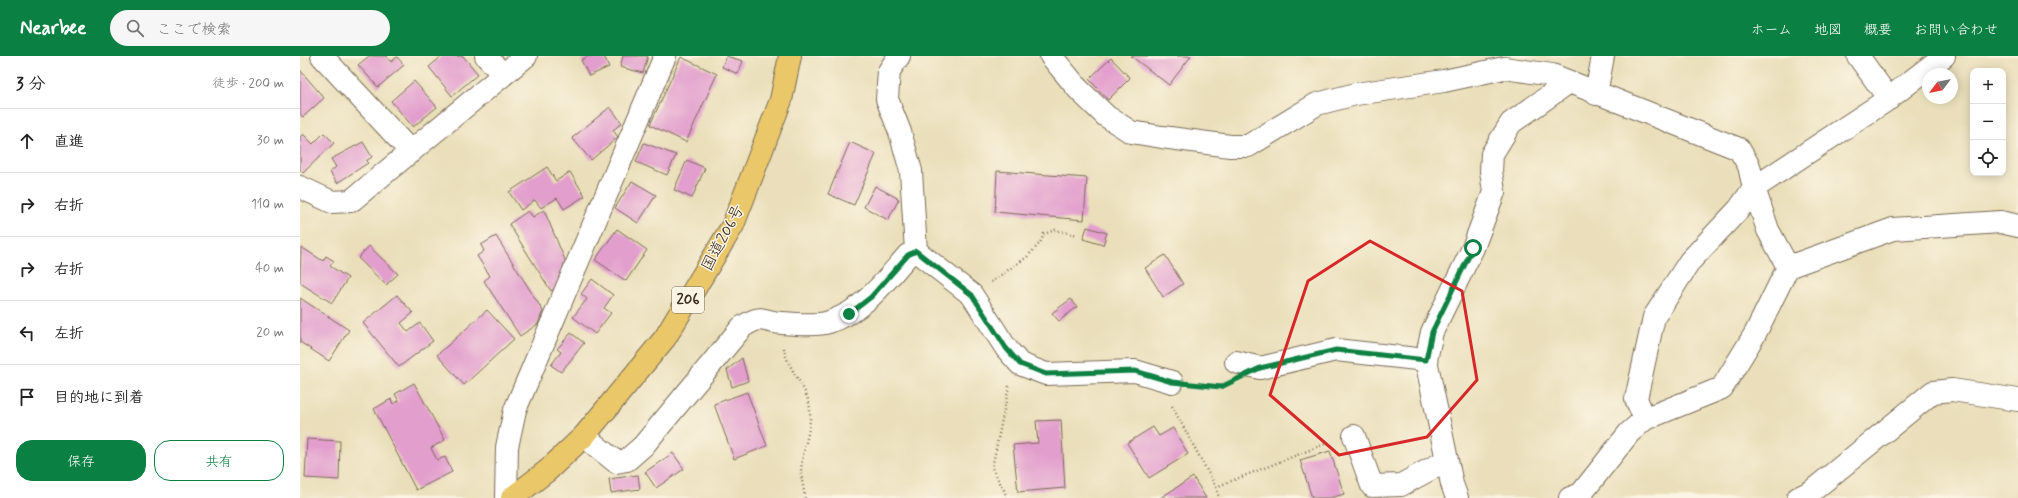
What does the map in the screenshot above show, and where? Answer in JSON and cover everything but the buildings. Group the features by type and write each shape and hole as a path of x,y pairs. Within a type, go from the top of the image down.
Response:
{"highway":[{"name":"国道206号","path":"512,498 547,471 584,436 665,338 733,225 781,100 790,56"}],"street":[{"path":"322,56 411,152"},
{"path":"486,56 504,75"},
{"path":"300,188 332,202 351,201 526,56"},
{"path":"506,498 507,447 515,410 665,56"},
{"path":"899,56 889,71 887,99 900,132 911,171 916,251 972,295 1006,348 1020,364 1046,374 1135,371 1166,380"},
{"path":"1051,56 1079,90 1106,116 1131,132 1230,146 1248,146 1317,104 1356,94 1444,81 1504,68 1552,75 1596,94 1739,149 1749,166 1754,188 1768,230 1788,267"},
{"path":"1596,94 1603,56"},
{"path":"1858,56 1889,99"},
{"path":"1646,419 1636,399 1654,317 1690,261 1738,209 1754,188 1889,99 1944,56"},
{"path":"1457,498 1447,460 1426,360 1432,332 1473,248 1494,192 1491,171 1492,154 1510,123 1569,82"},
{"path":"1570,498 1580,494 1629,434 1646,419 1722,388 1755,334 1788,267 1893,229 2001,222 2018,226"},
{"path":"584,436 616,462 627,460 643,446 742,327 754,319 767,319 780,324 827,323 849,314 871,297 908,255 916,251"},
{"path":"1236,362 1260,368 1336,350 1426,360"},
{"path":"1798,498 1812,491 1933,392 1952,390 2018,400"},
{"path":"1354,436 1372,486 1401,485 1447,460"}],"path":[{"path":"972,295 1027,257 1040,243 1044,234 1055,230 1078,235"},
{"path":"780,324 786,356 801,381 809,404 808,431 801,473 805,498"},
{"path":"1006,498 1005,492 992,468 1015,358"},
{"path":"1219,498 1216,487 1162,389 1166,380 1221,387 1260,368"},
{"path":"1216,487 1351,434 1354,436"}],"highlighted area":[{"path":"1370,241 1462,291 1477,380 1427,437 1339,455 1270,395 1308,281"}],"route":[{"path":"849,314 871,297 908,255 916,251 972,295 1006,348 1020,364 1046,374 1135,371 1172,382 1221,387 1260,368 1336,350 1426,360 1432,332 1473,248"}]}
